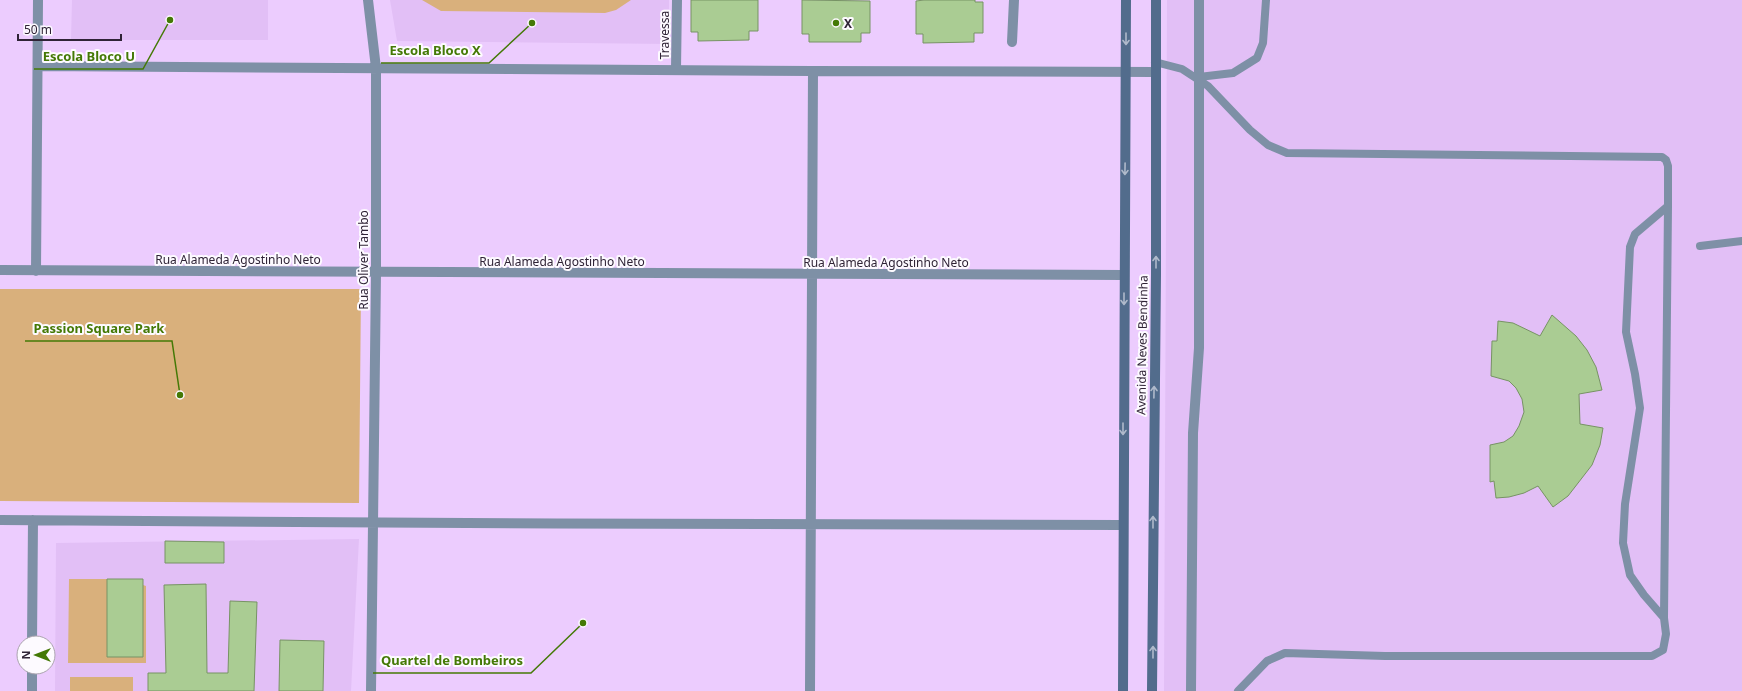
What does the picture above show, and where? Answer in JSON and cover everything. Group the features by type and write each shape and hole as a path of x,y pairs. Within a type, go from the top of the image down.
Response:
{"street":[{"path":"36,270 38,0"},
{"name":"Rua Oliver Tambo","path":"368,0 376,68 376,273 370,691"},
{"name":"Travessa","path":"676,69 677,0"},
{"path":"1012,42 1014,0"},
{"name":"Avenida Neves Bendinha","path":"1123,691 1126,0"},
{"name":"Avenida Neves Bendinha","path":"1152,691 1156,275 1156,0"},
{"path":"1191,691 1193,433 1199,348 1199,0"},
{"path":"38,66 1125,72 1155,67"},
{"path":"810,691 813,71"},
{"name":"Rua Alameda Agostinho Neto","path":"0,270 813,275 1124,275"},
{"path":"0,520 372,521 810,526 1123,525"},
{"path":"32,635 33,520"},
{"path":"32,675 32,691"}],"lane":[{"path":"1199,78 1233,73 1257,58 1263,43 1266,0"},
{"path":"1155,67 1182,69 1199,78 1250,130 1268,145 1287,153 1662,157 1666,160 1668,166 1664,618 1666,634 1663,650 1652,656 1385,656 1285,653 1267,661 1238,691"},
{"path":"1664,618 1644,595 1630,575 1623,543 1625,504 1640,408 1635,374 1626,332 1630,247 1635,234 1668,206"},
{"path":"1700,246 1742,241"}],"shaded area":[{"path":"72,0 268,0 268,40 71,40"},
{"path":"390,0 669,0 669,44 397,41"},
{"path":"422,0 631,0 616,10 605,13 441,11"},
{"path":"1167,0 1742,0 1742,691 1164,691"},
{"path":"0,289 361,289 359,503 0,501"},
{"path":"359,539 351,691 55,691 56,543"},
{"path":"69,579 143,579 143,585 146,586 146,663 68,663"},
{"path":"70,677 133,677 133,691 70,691"}],"building":[{"path":"691,0 758,0 758,31 749,31 749,40 698,41 698,32 691,32"},
{"name":"X","path":"802,0 870,1 870,33 861,33 861,42 809,42 809,34 802,34"},
{"path":"975,0 975,2 983,2 983,33 974,33 974,42 923,43 923,34 916,34 916,1"},
{"path":"1552,315 1576,336 1587,350 1596,367 1602,390 1579,394 1580,424 1603,428 1600,445 1592,465 1568,496 1553,507 1538,486 1524,493 1509,497 1496,498 1494,481 1490,482 1490,445 1504,442 1513,436 1519,426 1524,412 1522,399 1516,388 1509,381 1491,376 1492,341 1497,341 1498,321 1513,323 1540,336"},
{"path":"165,541 224,542 224,563 165,563"},
{"path":"107,579 143,579 143,657 107,657"},
{"path":"206,584 207,673 228,673 230,601 257,602 254,691 148,691 148,673 166,673 164,585"},
{"path":"280,640 324,641 323,691 279,691"}],"place":[{"name":"Escola Bloco U","path":"170,20"},
{"name":"Escola Bloco X","path":"532,23"},
{"name":"X","path":"836,23"},
{"name":"Passion Square Park","path":"180,395"},
{"name":"Quartel de Bombeiros","path":"583,623"}]}
